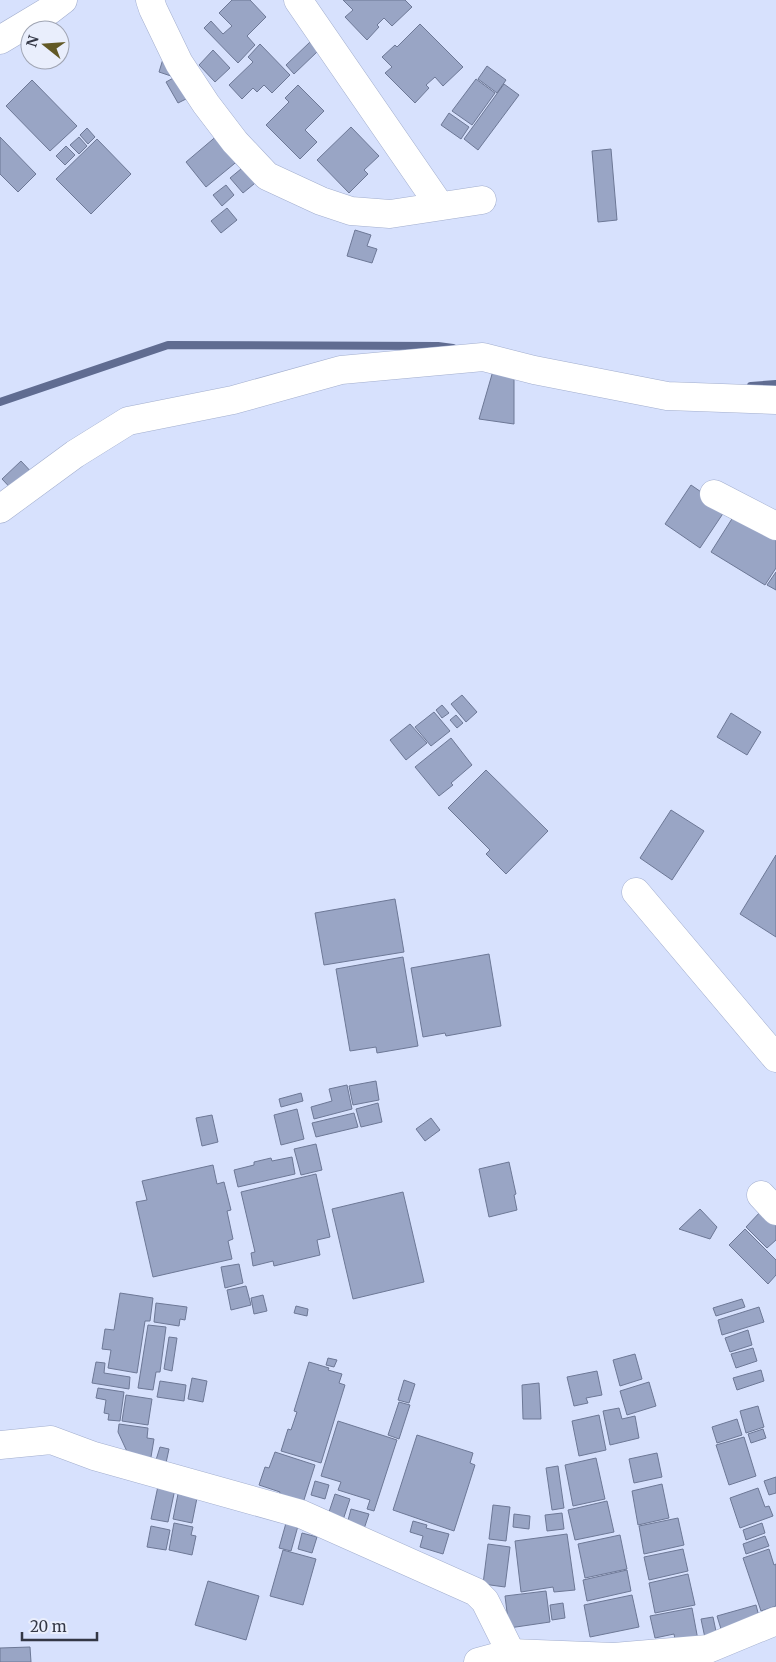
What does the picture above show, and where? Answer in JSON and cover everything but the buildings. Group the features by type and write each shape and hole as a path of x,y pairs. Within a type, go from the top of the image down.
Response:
{"street":[{"path":"0,40 63,0"},
{"path":"150,0 179,63 206,104 235,142 267,176 322,201 351,210 390,214 482,200"},
{"path":"298,0 440,206"},
{"path":"0,509 75,454 128,421 233,400 341,370 483,357 534,370 667,396 776,400"},
{"path":"714,494 776,526"},
{"path":"636,892 776,1058"},
{"path":"0,1445 50,1440 94,1456 302,1514 476,1592 485,1601 511,1653"},
{"path":"478,1662 511,1653 614,1657 708,1650 776,1621"}],"waterway":[{"path":"0,402 168,345 438,346 453,348"},
{"path":"751,386 776,384"}]}
